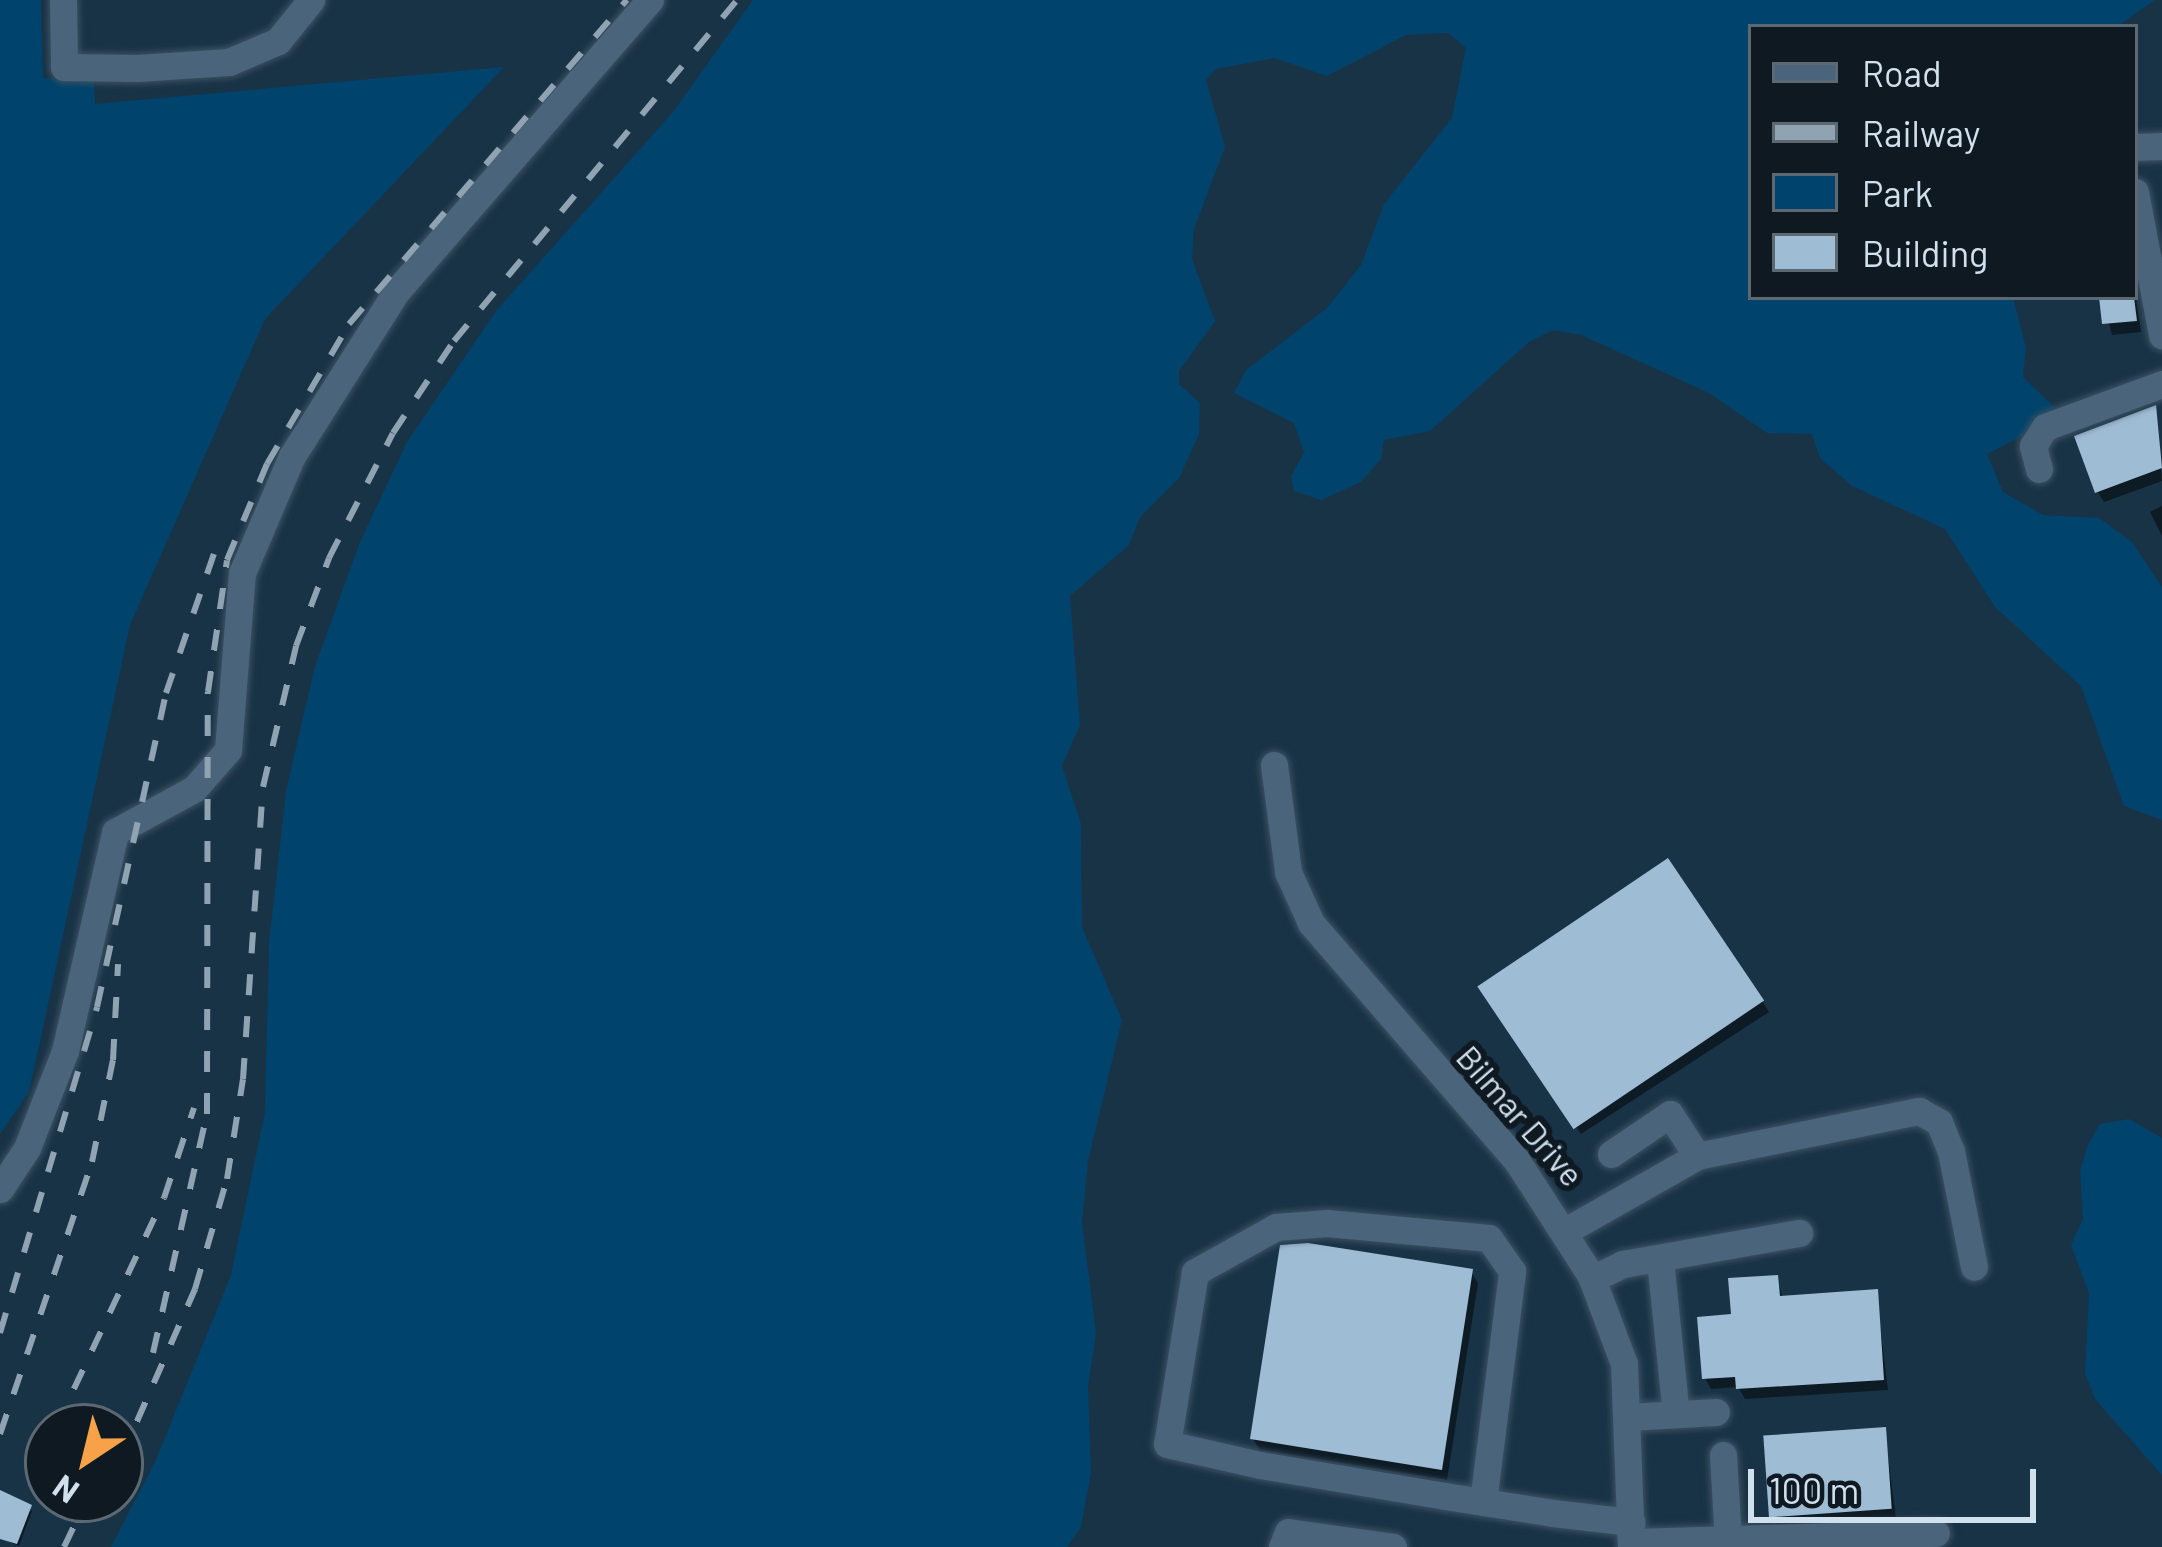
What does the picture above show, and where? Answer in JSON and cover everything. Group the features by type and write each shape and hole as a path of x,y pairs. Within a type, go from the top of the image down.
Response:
{"street":[{"path":"63,0 64,68 230,62 278,41 311,0"},
{"path":"0,1189 27,1148 65,1051 115,832 194,789 228,750 242,573 292,455 397,292 650,0"},
{"path":"2138,212 2156,335 2162,334"},
{"path":"2039,470 2032,446 2045,427 2162,384"},
{"name":"Bilmar Drive","path":"1274,765 1288,872 1311,923 1567,1230 1592,1279 1624,1364 1631,1537"},
{"path":"1567,1230 1697,1156 1918,1111 1940,1122 1951,1151 1974,1267"},
{"path":"1611,1154 1670,1114 1697,1156"},
{"path":"1483,1502 1512,1271 1489,1238 1327,1223 1276,1227 1195,1272 1167,1444 1483,1502 1631,1537 1728,1541 1936,1533"},
{"path":"1592,1279 1660,1260 1799,1233"},
{"path":"1660,1260 1676,1414"},
{"path":"1628,1417 1716,1412"},
{"path":"1723,1455 1728,1541"},
{"path":"1282,1547 1288,1532 1393,1547"}],"green space":[{"path":"0,0 41,0 43,78 94,78 95,104 504,67 265,319 130,625 29,1092 0,1134"},
{"path":"753,0 2155,0 2120,24 1748,24 1748,300 2014,300 2026,348 2023,377 2054,407 2036,429 1987,454 2003,492 2043,515 2099,518 2132,542 2162,587 2162,820 2124,806 2081,686 1995,607 1945,529 1852,486 1820,458 1812,434 1767,433 1709,393 1581,335 1553,330 1529,342 1430,431 1384,440 1381,459 1361,482 1321,500 1294,491 1291,477 1304,452 1294,423 1234,393 1246,370 1327,308 1361,265 1384,204 1452,118 1466,48 1448,33 1406,35 1327,76 1274,58 1216,69 1206,80 1225,147 1194,229 1192,259 1215,321 1179,371 1179,384 1200,403 1199,434 1179,478 1140,517 1129,545 1070,596 1080,725 1062,766 1081,824 1082,927 1122,1020 1088,1161 1082,1223 1096,1333 1088,1387 1091,1473 1081,1527 1067,1547 111,1547 123,1523 144,1523 144,1483 231,1275 265,1112 269,943 286,791 315,666 360,542 407,442 496,311 673,112"},
{"path":"2129,1119 2162,1138 2162,1475 2095,1399 2085,1373 2089,1293 2071,1245 2083,1219 2080,1170 2088,1145 2100,1124"}],"building":[{"path":"2099,300 2134,300 2137,321 2102,324"},
{"path":"2156,405 2162,468 2095,493 2074,436"},
{"path":"1668,858 1764,1001 1574,1129 1477,987"},
{"path":"1308,1243 1473,1269 1442,1470 1250,1439 1280,1245"},
{"path":"1778,1275 1780,1296 1878,1289 1884,1380 1736,1389 1735,1377 1702,1379 1697,1317 1731,1314 1728,1278"},
{"path":"1886,1427 1892,1509 1769,1517 1763,1436"},
{"path":"0,1490 24,1501 25,1523 17,1544 0,1539"}],"railway":[{"path":"153,1353 207,1114 208,692 227,560 267,464 349,324 627,0"},
{"path":"144,1405 195,1289 227,1179 243,1079 263,787 296,646 329,558 393,433 454,341 737,0"},
{"path":"0,1333 97,1007 166,693 218,542"},
{"path":"0,1434 92,1162 113,1060 118,964"},
{"path":"67,1403 164,1198 194,1108"},
{"path":"64,1547 76,1523"}]}
